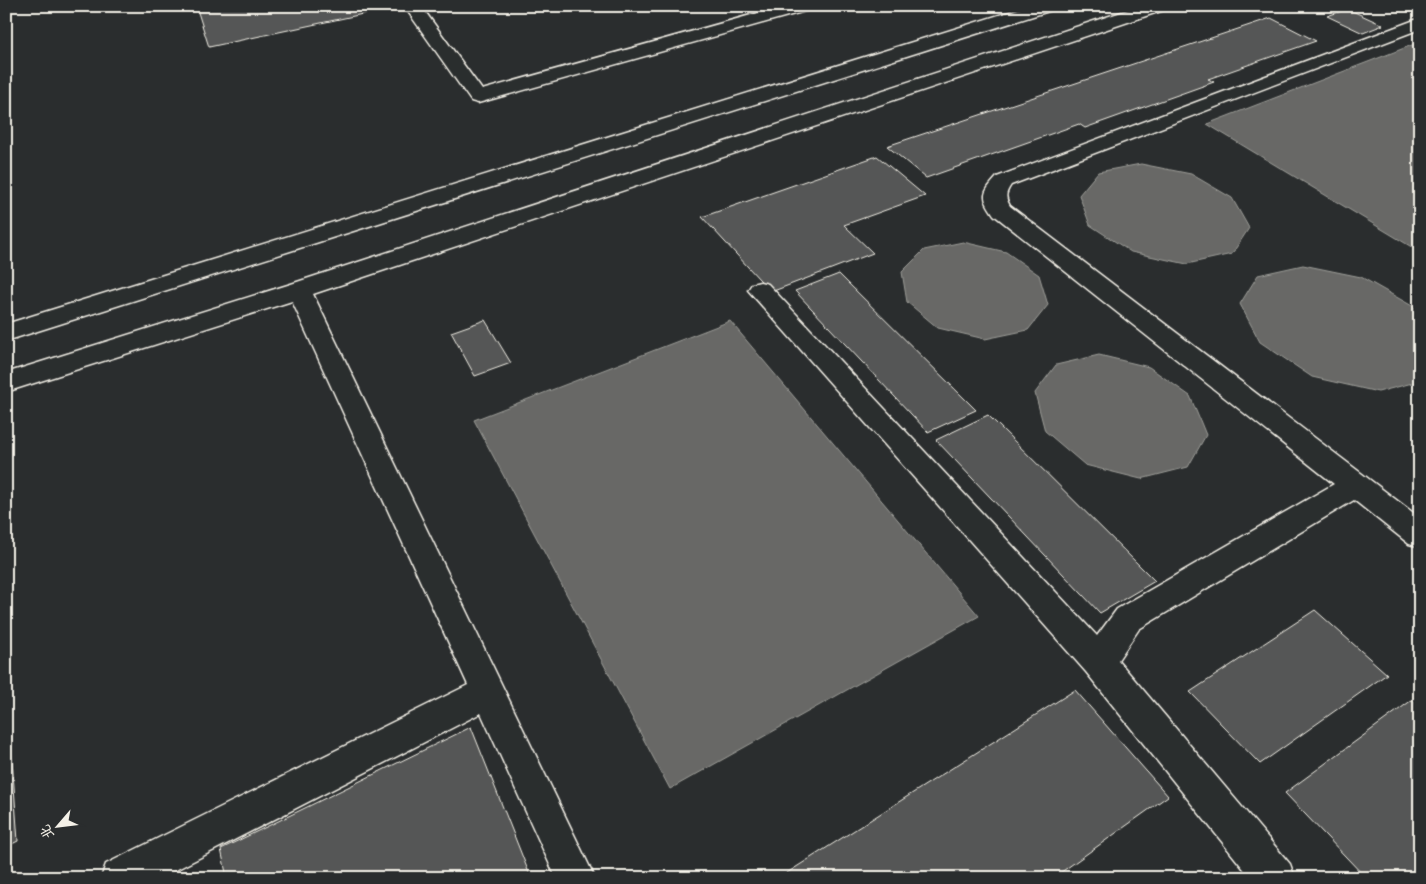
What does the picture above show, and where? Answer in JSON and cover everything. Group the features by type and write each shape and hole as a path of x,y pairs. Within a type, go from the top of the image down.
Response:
{"street":[{"path":"412,6 478,97 803,6"},
{"path":"6,333 1046,6"},
{"path":"6,382 299,290 1158,6"},
{"path":"1420,23 1004,182 995,192 995,198 1002,210 1420,535"},
{"path":"299,290 576,878"},
{"path":"760,290 1098,661 1276,878"},
{"path":"1098,661 1128,619 1356,485"},
{"path":"120,878 488,692"}],"shaded area":[{"path":"1420,42 1420,252 1207,124"},
{"path":"1141,164 1191,174 1232,198 1249,228 1232,254 1187,264 1131,252 1090,225 1079,195 1098,172"},
{"path":"963,242 1006,252 1039,275 1048,305 1028,330 985,339 938,328 907,302 902,272 924,250"},
{"path":"1303,265 1361,277 1414,307 1420,316 1420,381 1378,392 1312,377 1260,342 1240,304 1258,275"},
{"path":"730,321 979,616 670,789 474,420"},
{"path":"1099,355 1149,367 1190,396 1206,435 1188,467 1141,479 1085,465 1045,431 1035,393 1056,365"}],"building":[{"path":"196,6 390,6 391,8 209,47"},
{"path":"1348,9 1383,25 1363,33 1327,16"},
{"path":"1271,18 1316,41 1208,79 1214,82 1085,128 1079,124 926,178 887,146"},
{"path":"877,156 925,196 844,225 873,253 771,292 702,217"},
{"path":"839,274 976,410 928,432 795,291"},
{"path":"485,320 511,363 475,376 451,332"},
{"path":"988,415 1155,581 1100,613 936,440"},
{"path":"1315,610 1387,674 1260,764 1190,692"},
{"path":"6,678 18,841 6,847"},
{"path":"1075,690 1168,796 1053,878 779,878"},
{"path":"1412,700 1420,707 1420,878 1366,878 1285,793"},
{"path":"471,727 531,878 227,878 221,849"}]}
